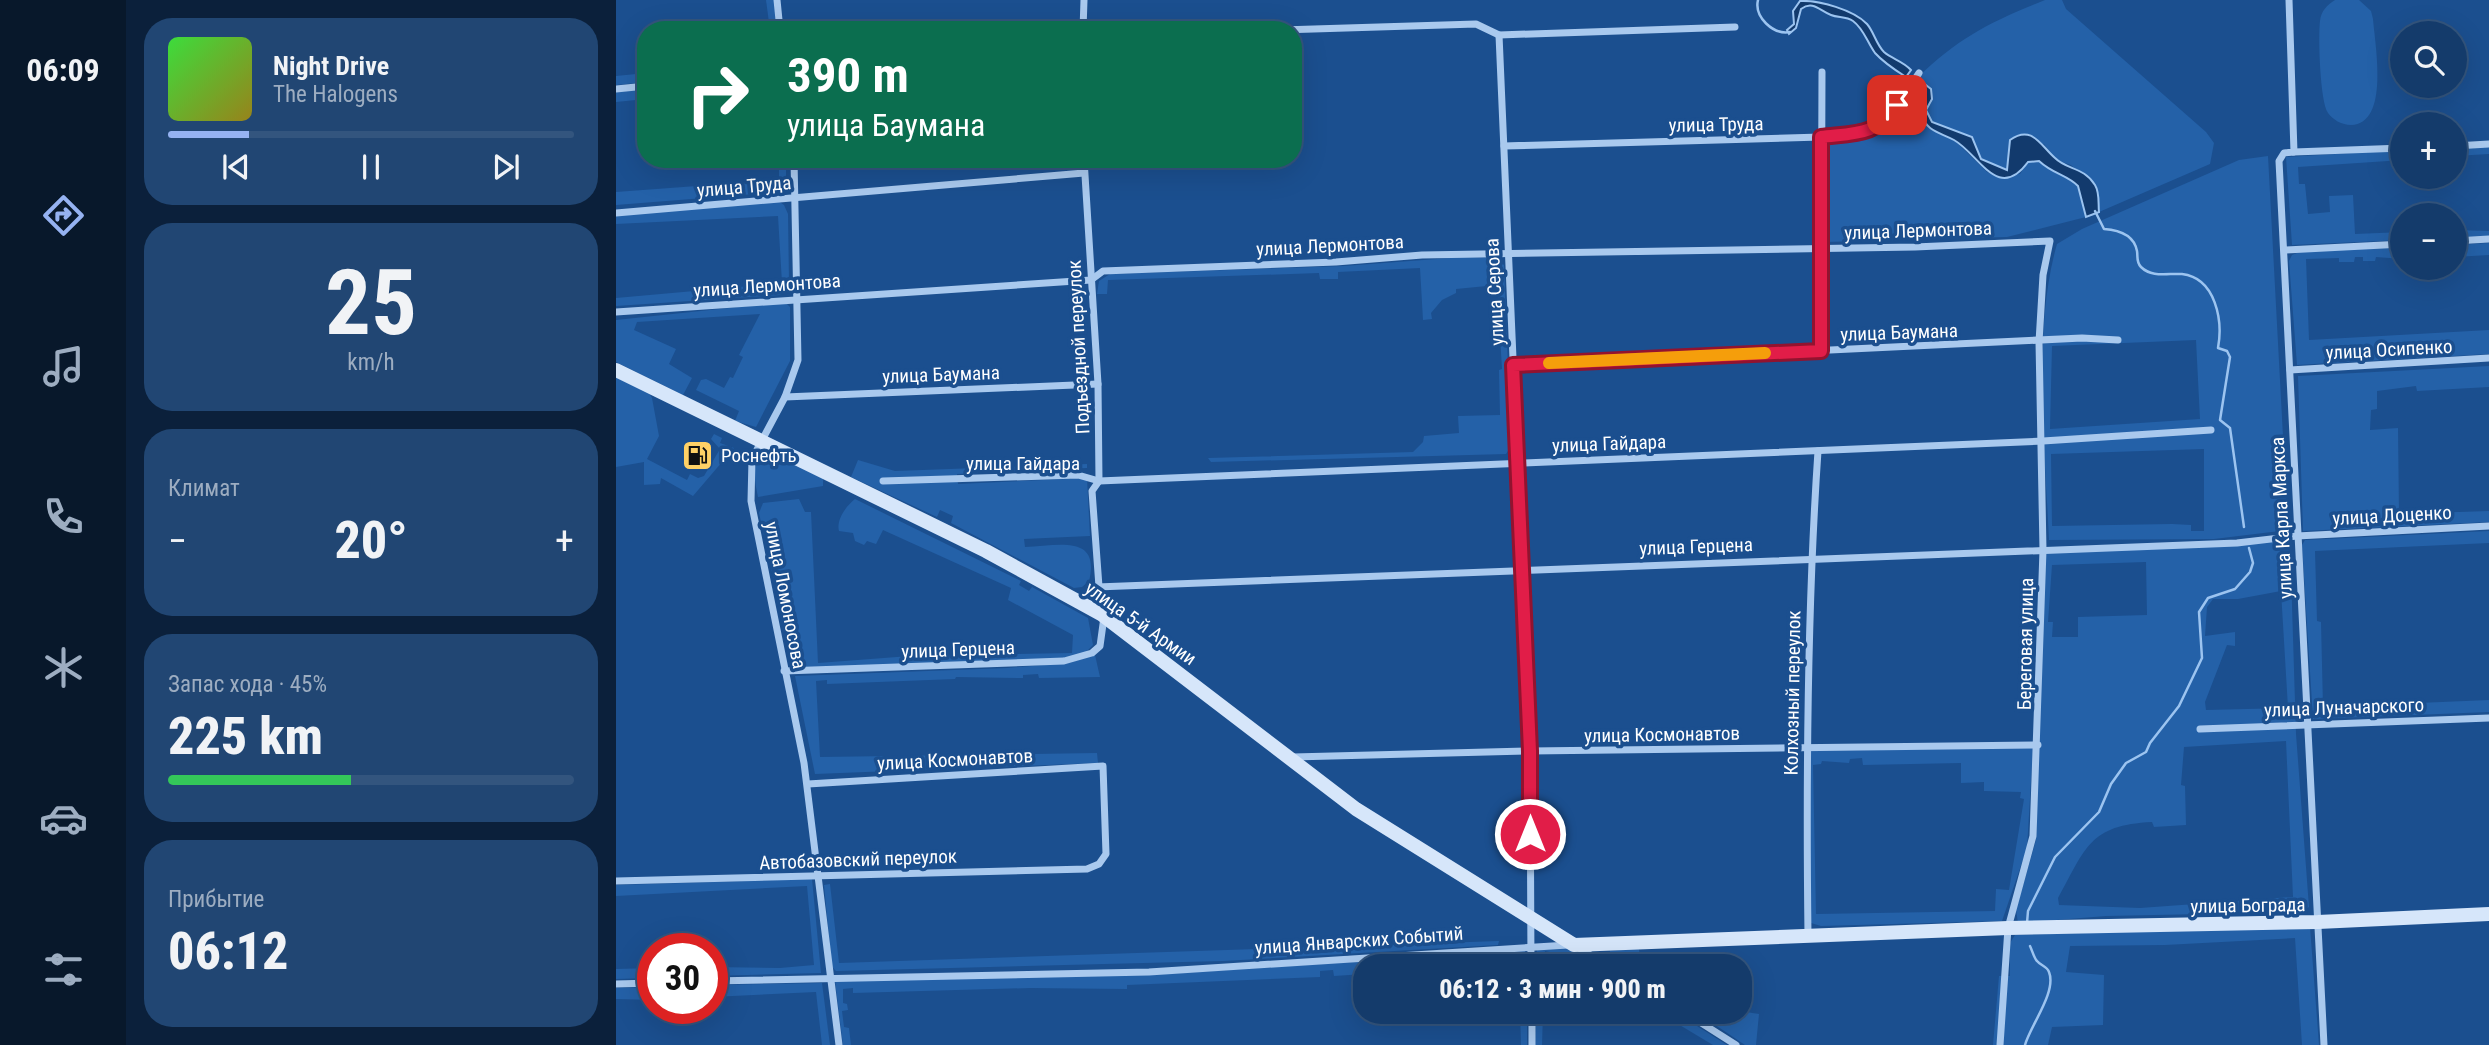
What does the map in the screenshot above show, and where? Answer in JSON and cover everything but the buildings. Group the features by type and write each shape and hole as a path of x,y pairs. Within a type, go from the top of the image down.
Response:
{"street":[{"path":"777,0 779,21"},
{"path":"1083,21 1084,0"},
{"path":"2288,0 2294,152 2390,148"},
{"path":"1302,29 1476,24 1499,35 1735,27"},
{"name":"улица Серова","path":"1499,35 1530,751 1531,954"},
{"path":"1821,351 1822,72"},
{"name":"улица Труда","path":"1504,145 1821,137 1872,130 1886,122 1919,73"},
{"path":"616,89 637,87"},
{"path":"2467,145 2489,144"},
{"name":"улица Карла Маркса","path":"2294,152 2284,153 2279,161 2325,1045"},
{"name":"улица Ломоносова","path":"794,168 798,360 785,397 758,442 749,475 751,501 807,784 828,977 839,1045"},
{"name":"Подъездной переулок","path":"1084,168 1098,384 1099,481 1092,491 1097,587 1103,615"},
{"name":"улица Труда","path":"616,213 1084,173"},
{"path":"2467,240 2489,239"},
{"name":"улица Лермонтова","path":"616,312 1091,280 1103,271 1508,254 1820,249 2050,241"},
{"name":"Береговая улица","path":"2000,1045 2008,928 2033,836 2043,550 2039,342 2043,275 2050,241"},
{"path":"2285,250 2390,245"},
{"name":"улица Баумана","path":"1513,365 2082,338 2119,341"},
{"name":"улица Осипенко","path":"2290,370 2489,358"},
{"name":"улица 5-й Армии","path":"616,370 758,442 986,551 1103,615 1287,758 1396,836 1589,954"},
{"name":"улица Баумана","path":"785,397 1098,384"},
{"name":"улица Гайдара","path":"883,481 1078,475 1099,481 2043,441 2211,430"},
{"name":"Колхозный переулок","path":"1808,935 1806,748 1811,558 1818,451"},
{"name":"улица Доценко","path":"2297,536 2489,526"},
{"name":"улица Герцена","path":"1097,587 2237,543 2297,536"},
{"name":"улица Герцена","path":"784,671 1064,661 1092,653 1100,646 1103,615"},
{"name":"улица Луначарского","path":"2200,729 2489,718"},
{"name":"улица Космонавтов","path":"1287,758 1530,751 2038,745"},
{"name":"улица Космонавтов","path":"807,784 1104,766 1105,854 1099,864"},
{"name":"Автобазовский переулок","path":"616,881 1087,869 1099,864"},
{"name":"улица Бограда","path":"2008,928 2318,922 2489,914"},
{"name":"улица Январских Событий","path":"728,980 1149,972 1531,947 2008,928"},
{"path":"616,984 637,983"},
{"path":"1532,1024 1532,1045"},
{"path":"1703,1024 1736,1045"}],"shaded area":[{"path":"766,0 774,0 777,21 769,21"},
{"path":"2045,0 2062,0 2066,9 2206,132 2214,143 2210,164 2099,212 2098,191 2071,165 2056,160 2044,144 2011,140 2009,165 2004,171 1981,159 1969,139 1936,125 1926,110 1932,100 1931,89 1917,78 1962,41 2009,15"},
{"path":"2335,0 2359,0 2371,11 2373,19 2377,64 2376,98 2371,112 2363,121 2351,125 2341,123 2330,116 2325,107 2321,83 2320,21 2325,9"},
{"path":"1800,1 1817,2 1854,14 1867,24 1884,52 1911,70 1906,77 1882,60 1853,21 1831,15 1813,6 1801,9 1796,28 1789,34 1787,30 1794,24 1793,11"},
{"path":"637,74 637,83 616,85 616,76"},
{"path":"1917,78 1931,89 1932,99 1926,110 1932,122 1972,137 1981,159 2007,170 2010,140 2024,134 2030,136 2060,162 2091,179 2098,191 2099,212 2086,217 2078,186 2039,161 2028,162 2007,178 1989,172 1954,140 1927,125 1921,115 1925,96 1913,83"},
{"path":"1913,83 1925,96 1921,115 1955,141 1987,172 1995,176 2020,174 2028,162 2039,161 2079,187 2086,217 2007,237 1825,242 1825,144 1830,139 1862,134 1882,126 1896,111"},
{"path":"637,90 637,100 616,102 616,92"},
{"path":"2489,144 2489,154 2467,155 2467,145"},
{"path":"2390,151 2390,161 2298,167 2299,184 2305,184 2308,214 2330,212 2329,196 2353,195 2355,234 2390,233 2390,241 2292,245 2286,157"},
{"path":"2268,156 2288,530 2214,539 2049,540 2042,352 2049,278 2057,244 2082,229 2239,160","holes":["2196,340 2200,419 2050,429 2052,346","2204,449 2204,531 2191,531 2191,525 2172,524 2052,526 2051,454"]},
{"path":"779,168 786,168 786,187 780,192 616,205 616,192 779,180"},
{"path":"774,198 784,205 788,214 789,283 780,295 616,306 616,298 782,283 778,216 616,224 616,211"},
{"path":"2467,230 2489,231 2489,237 2467,238"},
{"path":"2489,243 2489,255 2467,256 2467,244"},
{"path":"2390,248 2390,258 2376,257 2375,261 2363,261 2363,257 2355,257 2354,262 2339,262 2339,258 2306,259 2309,340 2489,330 2489,354 2297,365 2289,261 2292,255 2299,252"},
{"path":"1463,257 1495,258 1504,265 1511,446 1506,454 1211,462 1208,458 1413,452 1423,442 1424,436 1459,433 1458,416 1500,415 1499,370 1502,369 1497,285 1456,289 1456,293 1442,300 1431,313 1432,319 1423,320 1420,268 1338,272 1338,279 1320,279 1319,273 1108,280 1107,294 1097,294 1099,281 1110,274 1344,266"},
{"path":"785,302 790,307 790,361 756,427 735,421 739,411 696,390 701,380 706,379 724,388 730,377 733,378 743,357 739,355 760,314 637,322 634,330 676,349 669,364 692,378 683,395 616,362 616,320"},
{"path":"2489,366 2489,387 2417,391 2416,386 2377,391 2377,409 2371,410 2370,430 2398,428 2399,514 2489,511 2489,522 2303,531 2298,376"},
{"path":"616,376 649,393 652,398 659,436 647,459 687,480 690,474 698,478 704,476 720,449 711,439 714,434 722,438 720,443 734,448 693,496 661,478 660,484 644,485 644,462 616,467"},
{"path":"767,453 775,454 823,477 823,486 758,497 755,467"},
{"path":"858,460 895,471 1087,464 1087,468 957,474 958,484 1087,478 1090,536 1024,539 1025,547 1062,545 1082,549 1088,555 1091,566 1089,581 1082,587 1074,588 951,523 953,516 940,510 937,517 851,477"},
{"path":"799,499 805,512 811,512 818,663 910,656 1072,653 1073,635 1008,600 1011,588 883,530 876,544 867,541 864,545 855,541 853,533 839,531 842,514 855,499 1021,581 1019,585 1029,591 1032,587 1088,618 1093,645 1086,652 1071,658 793,669 759,513 763,503"},
{"path":"2489,531 2489,543 2315,551 2317,621 2321,622 2323,707 2489,700 2489,712 2313,719 2302,545 2305,540"},
{"path":"2290,541 2296,734 2309,907 2301,912 2106,916 2018,923 2016,910 2036,840 2044,553","holes":["2146,562 2147,615 2078,617 2078,637 2052,637 2053,622 2048,622 2052,565","2281,591 2288,708 2206,710 2205,702 2227,645 2235,646 2235,632 2205,636 2207,607 2213,599 2238,599","2286,741 2293,897 2140,908 2059,905 2058,898 2083,853 2102,834 2131,824 2152,822 2154,827 2186,825 2185,786 2181,785 2184,747"]},
{"path":"1095,655 1100,677 1039,678 1038,674 1023,675 1023,678 956,677 827,684 827,680 816,681 820,757 1097,753 1098,763 815,774 795,676 1007,668 1069,663"},
{"path":"2033,748 2027,848 2002,921 1821,926 1811,923 1808,751","holes":["1862,758 1863,765 1961,763 1961,783 1984,782 1984,791 2021,792 2020,798 2024,799 2009,890 1996,889 1995,911 1816,914 1813,765 1821,764 1822,761 1849,763 1850,759"]},
{"path":"812,879 821,973 728,976 728,967 780,968 814,965 807,886 616,896 616,885"},
{"path":"830,884 839,963 1499,941 1498,945 1223,961 836,971 832,967 824,885"},
{"path":"2310,927 2319,1045 2302,1045 2295,938 2165,945 2070,946 2066,972 2104,975 2103,1025 2052,1027 2048,1045 1993,1045 1999,976 2010,976 2010,943 2015,935"},
{"path":"1559,946 1582,954 1545,951 1544,954 1537,954 1537,949"},
{"path":"1639,948 1639,954 1610,954 1610,951"},
{"path":"1525,951 1525,954 1478,954"},
{"path":"1353,962 1353,975 1334,976 1333,970 1320,971 1320,977 1127,985 1127,989 1030,988 853,993 853,988 843,989 843,1003 847,1004 848,1010 842,1011 844,1027 849,1028 851,1045 843,1045 835,981 1149,975"},
{"path":"637,968 637,978 616,979 616,969"},
{"path":"822,983 830,1045 822,1045 816,992 728,996 728,985"},
{"path":"637,987 637,1000 616,999 616,988"},
{"path":"1752,1013 1759,1014 1756,1045 1745,1045 1714,1024 1752,1024"},
{"path":"1520,1024 1527,1024 1527,1045 1521,1045"},
{"path":"1536,1024 1543,1024 1542,1045 1535,1045"},
{"path":"1678,1024 1694,1024 1727,1045 1713,1045"}],"waterway":[{"path":"1758,0 1759,13 1766,23 1777,31 1790,32"},
{"path":"2095,211 2104,229 2120,232 2133,241 2141,267 2155,274 2194,277 2203,283 2215,302 2219,326 2218,348 2227,351 2230,357 2220,420 2230,428 2244,527"},
{"path":"2027,923 2028,911 2055,857 2099,812 2111,784 2126,763 2146,752 2179,706 2202,658 2199,612 2208,598 2235,589 2250,572 2253,563 2249,548"},
{"path":"2025,1045 2046,999 2050,980 2048,970 2036,960 2030,946"}],"slow traffic":[{"path":"1549,363 1765,353"}],"place":[{"name":"Роснефть","path":"698,455"}],"route":[{"path":"1530,834 1530,751 1513,365 1821,351 1821,137 1872,130 1886,122 1897,105"}]}
